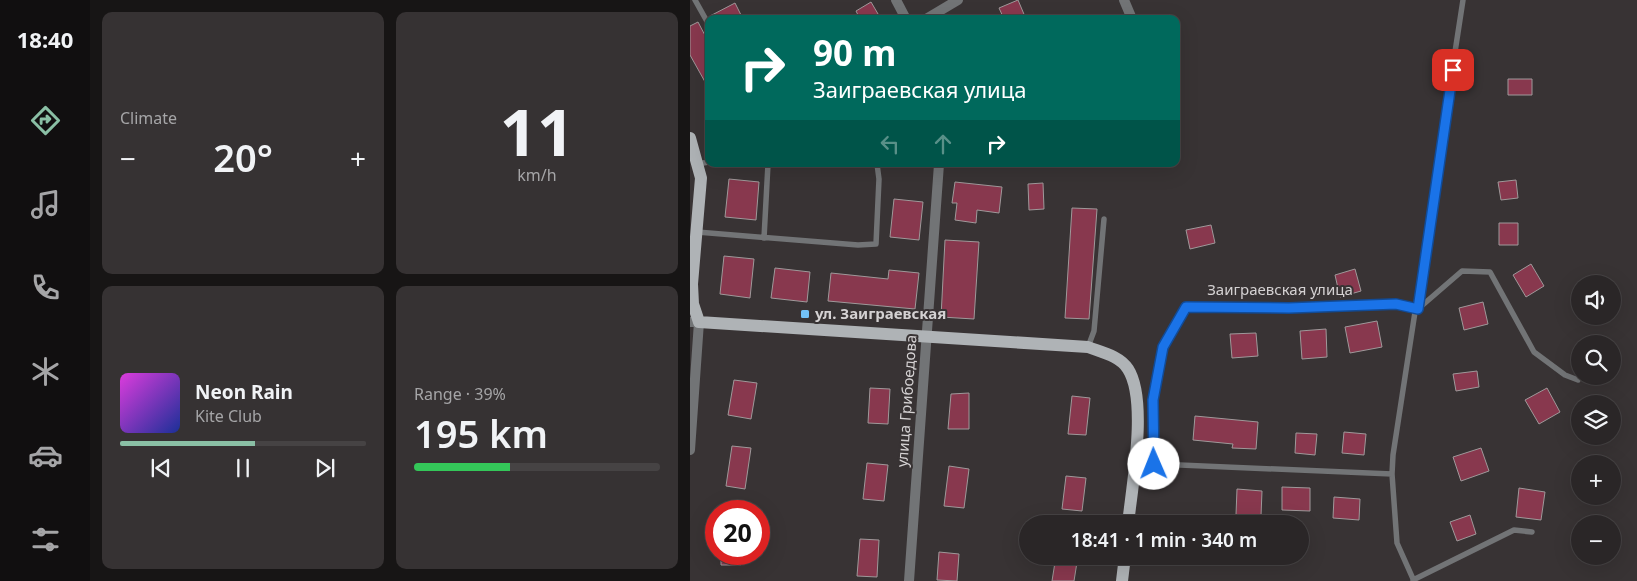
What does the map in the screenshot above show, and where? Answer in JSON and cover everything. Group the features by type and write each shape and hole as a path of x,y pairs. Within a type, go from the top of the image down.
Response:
{"main road":[{"path":"690,138 703,163 692,284 695,322 1088,347 1113,356 1127,368 1136,387 1138,420 1129,515"},
{"path":"1122,581 1124,565"}],"street":[{"path":"896,0 904,15"},
{"path":"933,15 958,0"},
{"path":"1124,0 1130,15"},
{"name":"улица Грибоедова","path":"909,581 939,167"},
{"path":"690,450 695,322"}],"lane":[{"path":"695,0 705,18"},
{"path":"1463,0 1392,474 1397,543 1413,580 1514,530 1532,532"},
{"path":"764,238 768,167"},
{"path":"696,232 876,244 879,179 877,167"},
{"path":"1088,347 1094,331 1104,219"},
{"path":"1418,309 1462,271 1490,272 1534,352 1571,377"},
{"name":"Заиграевская улица","path":"1154,464 1153,400 1163,347 1186,307 1289,308 1396,304 1418,309"},
{"path":"1134,463 1392,474"}],"building":[{"path":"1018,0 1024,15 1002,15 999,8"},
{"path":"871,2 879,15 858,15 856,11"},
{"path":"735,3 741,15 712,15"},
{"path":"698,22 705,35 705,82 690,55 690,26"},
{"path":"1508,79 1532,79 1532,95 1508,95"},
{"path":"729,179 759,182 756,220 725,217"},
{"path":"1516,180 1518,198 1501,200 1498,182"},
{"path":"955,182 1002,187 999,213 977,210 976,223 955,220 957,203 952,203"},
{"path":"1043,183 1044,209 1029,210 1028,184"},
{"path":"894,199 923,202 919,240 890,237"},
{"path":"1072,208 1097,209 1089,319 1065,318"},
{"path":"1499,223 1518,223 1518,245 1499,245"},
{"path":"1211,225 1215,243 1190,249 1186,230"},
{"path":"945,240 979,242 974,319 941,317"},
{"path":"724,256 754,259 750,298 720,294"},
{"path":"1531,264 1544,286 1526,297 1513,275"},
{"path":"775,268 810,272 807,302 771,298"},
{"path":"1355,269 1361,291 1340,297 1335,275"},
{"path":"889,270 919,273 915,309 828,301 831,273 888,279"},
{"path":"1483,302 1488,324 1464,330 1459,308"},
{"path":"1377,321 1382,347 1350,353 1345,327"},
{"path":"1326,329 1327,357 1302,359 1300,331"},
{"path":"1256,333 1258,356 1232,358 1230,334"},
{"path":"1477,371 1479,387 1456,391 1453,374"},
{"path":"734,380 757,383 751,419 728,415"},
{"path":"870,388 890,389 888,424 868,423"},
{"path":"1547,388 1560,412 1539,424 1525,400"},
{"path":"969,393 969,429 948,429 951,394"},
{"path":"1072,396 1090,398 1086,435 1068,434"},
{"path":"1195,416 1258,422 1256,449 1232,448 1233,444 1193,440"},
{"path":"1344,432 1366,434 1364,455 1342,453"},
{"path":"1296,433 1317,434 1315,455 1295,453"},
{"path":"732,446 751,448 745,489 726,486"},
{"path":"1481,448 1489,471 1461,481 1453,457"},
{"path":"867,463 888,465 884,501 863,499"},
{"path":"949,466 969,469 964,508 944,506"},
{"path":"1066,476 1086,478 1082,511 1062,509"},
{"path":"1282,487 1310,488 1310,511 1282,510"},
{"path":"1519,488 1545,492 1541,520 1516,517"},
{"path":"1237,489 1262,491 1261,515 1236,515"},
{"path":"1334,497 1360,499 1359,520 1333,518"},
{"path":"1470,515 1476,534 1457,541 1450,522"},
{"path":"860,539 879,540 877,577 857,576"},
{"path":"939,552 959,554 957,581 937,580"},
{"path":"1055,565 1077,565 1074,581 1052,581"}],"place":[{"name":"ул. Заиграевская","path":"805,314"}],"route":[{"path":"1154,464 1153,400 1163,347 1186,307 1289,308 1396,304 1418,309 1453,70"}]}
